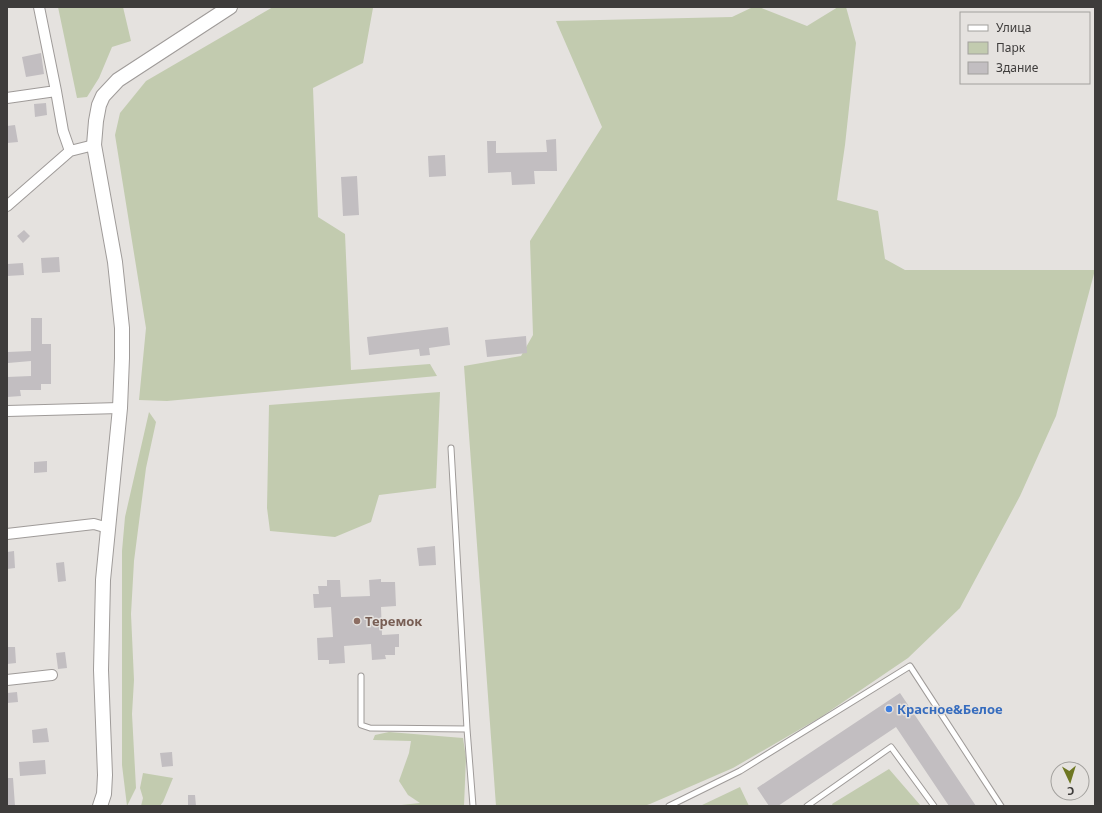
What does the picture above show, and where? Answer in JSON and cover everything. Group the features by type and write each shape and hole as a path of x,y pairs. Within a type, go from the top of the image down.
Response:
{"main road":[{"path":"100,806 104,794 105,775 101,642 103,580 120,408 122,328 115,262 94,145 97,112 103,96 110,88 132,71 230,7"}],"street":[{"path":"39,7 63,131 70,151"},
{"path":"7,98 56,91"},
{"path":"7,206 70,151 94,145"},
{"path":"7,411 120,408"},
{"path":"7,534 94,524 108,528"},
{"path":"7,680 52,675"}],"lane":[{"path":"451,448 467,729 473,806"},
{"path":"669,806 740,771 910,666 1000,806"},
{"path":"361,676 361,725 370,728 467,729"},
{"path":"808,806 891,747 934,806"}],"green space":[{"path":"58,7 123,7 131,41 112,47 99,78 87,97 77,98"},
{"path":"273,7 373,8 363,63 313,88 318,217 345,234 351,370 430,364 437,376 167,401 139,400 146,328 115,135 120,113 146,81"},
{"path":"753,7 759,7 807,26 838,7 846,7 856,43 845,145 837,200 878,211 885,259 905,270 1095,270 1056,416 1020,496 960,608 908,658 821,717 733,768 650,804 644,806 496,806 464,366 521,356 533,335 530,241 602,127 556,21 732,17"},
{"path":"440,392 436,488 379,495 371,522 335,537 270,531 267,508 269,405"},
{"path":"149,412 156,422 146,468 134,561 131,614 134,680 132,714 136,788 127,806 122,765 122,551 125,517"},
{"path":"389,732 463,738 466,758 464,806 392,806 420,803 408,795 399,781 409,753 411,741 373,740 375,735"},
{"path":"889,769 921,806 833,806 832,804"},
{"path":"143,773 173,778 160,806 141,806 143,798 140,788"},
{"path":"740,787 749,806 700,806"}],"building":[{"path":"41,53 44,74 26,77 22,57"},
{"path":"46,103 47,115 35,117 34,104"},
{"path":"15,125 18,142 7,143 7,126"},
{"path":"556,139 557,171 534,171 535,184 512,185 511,172 488,173 487,141 496,141 496,153 547,152 546,140"},
{"path":"445,155 446,176 429,177 428,156"},
{"path":"357,176 359,215 343,216 341,177"},
{"path":"24,230 30,236 23,243 17,236"},
{"path":"59,257 60,272 42,273 41,258"},
{"path":"23,263 24,275 7,276 7,264"},
{"path":"31,318 42,318 42,344 51,344 51,384 41,384 41,390 20,390 21,396 7,397 7,377 31,376 31,361 8,363 8,352 31,351"},
{"path":"448,327 450,345 429,348 430,355 420,356 419,349 369,355 367,337"},
{"path":"526,336 527,353 487,357 485,340"},
{"path":"47,461 47,472 34,473 34,462"},
{"path":"435,546 436,565 419,566 417,548"},
{"path":"14,551 15,568 7,569 7,552"},
{"path":"64,562 66,581 58,582 56,563"},
{"name":"Теремок","path":"381,579 381,582 395,582 396,606 381,607 382,635 399,634 399,647 395,647 395,655 385,655 386,659 372,660 371,644 344,646 345,663 329,664 329,660 318,660 317,638 333,637 331,607 314,608 313,594 319,594 318,586 327,586 327,580 340,580 341,597 370,596 369,580"},
{"path":"7,647 15,647 16,663 7,664"},
{"path":"65,652 67,668 58,669 56,653"},
{"path":"17,692 18,702 7,703 7,693"},
{"path":"900,693 976,806 949,806 896,727 778,806 769,806 757,788"},
{"path":"47,728 49,742 33,743 32,730"},
{"path":"172,752 173,766 162,767 160,753"},
{"path":"45,760 46,774 20,776 19,762"},
{"path":"7,778 13,778 15,806 7,806"},
{"path":"188,795 195,795 196,806 188,806"}],"place":[{"name":"Теремок","path":"357,621"},
{"name":"Красное&Белое","path":"889,709"}]}
